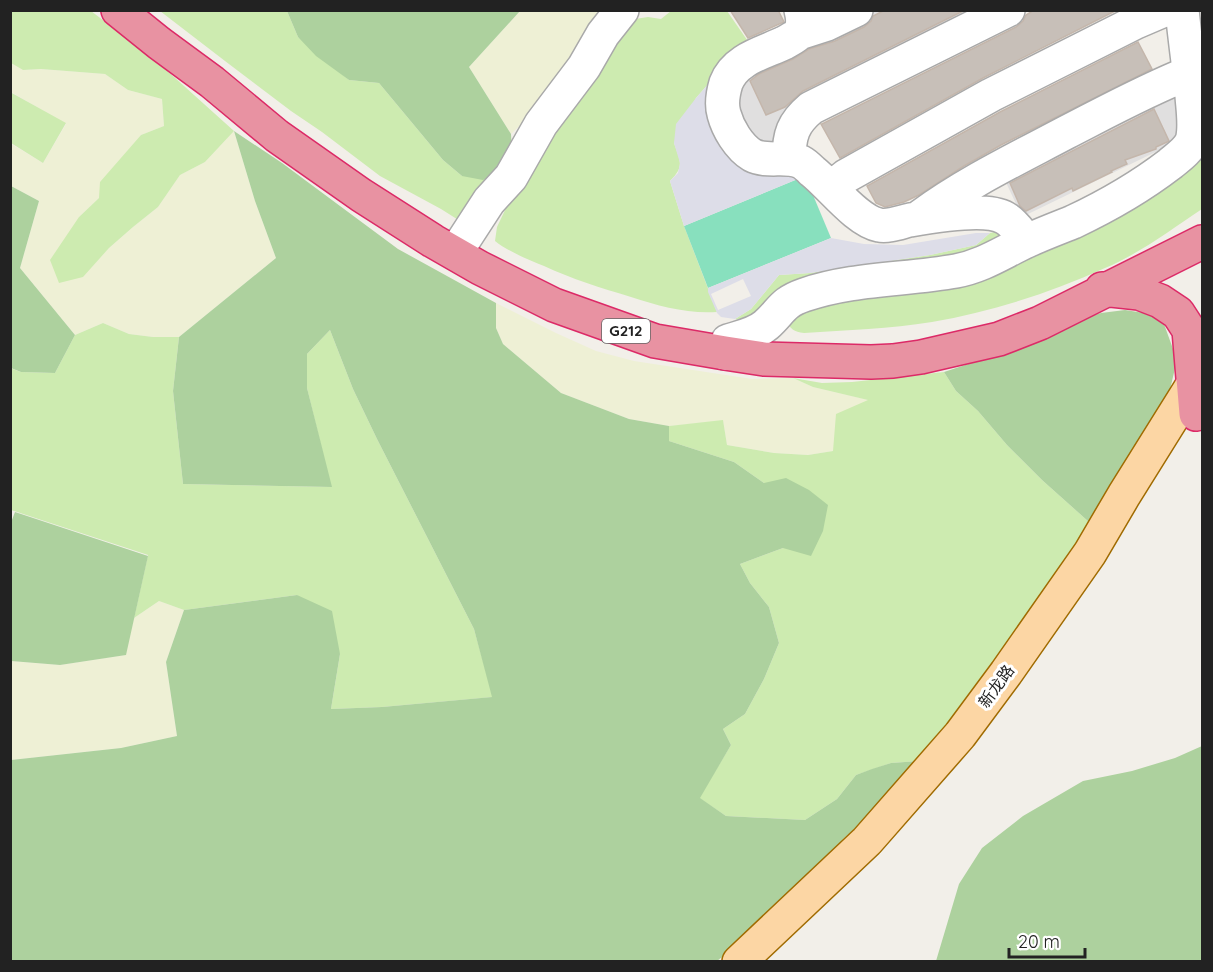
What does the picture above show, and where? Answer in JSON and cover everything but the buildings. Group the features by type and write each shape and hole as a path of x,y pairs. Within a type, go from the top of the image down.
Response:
{"highway":[{"name":"G212","path":"118,10 212,82 277,136 361,195 433,241 460,248"},
{"name":"G212","path":"142,10 287,122 460,248 522,289 554,305 655,341 727,347 764,359 871,362 921,357 999,339 1040,323 1203,222"},
{"name":"G212","path":"1094,288 1154,267 1203,242"},
{"path":"1094,288 1139,293 1160,301 1178,313 1189,330 1199,393"}],"main road":[{"name":"新龙路","path":"739,962 867,841 960,735 1090,553 1124,495 1199,393"},
{"name":"新龙路","path":"764,962 877,860 961,764 1023,686 1060,625 1139,507 1199,393"}],"street":[{"path":"460,248 489,201 511,177 541,124 584,67 603,34 621,10"},
{"path":"856,10 827,24 800,22 791,39 733,69 722,94 723,113 733,134 753,156 802,162 864,219 879,225 918,219 995,213 1007,219 1027,241"},
{"path":"789,159 791,134 801,116 811,108 1008,10"},
{"path":"831,188 846,176 991,95 1164,10"},
{"path":"727,347 765,326 789,301 804,295 853,284 957,271 991,259 1074,221 1122,197 1155,175 1182,155 1191,142 1194,126 1182,10"},
{"path":"918,219 1001,166 1159,85 1189,74"}],"shaded area":[{"path":"871,11 991,11 781,143 759,143 736,109 739,78"},
{"path":"710,82 712,110 805,176 684,226 670,181 678,173 680,163 674,143 676,124"},
{"path":"1171,91 1181,121 1180,133 1172,144 1026,215 1019,210 1002,174"},
{"path":"976,233 990,233 976,245 930,255 810,273 779,275 751,309 735,319 721,317 717,313 708,292 708,288 831,238 864,244 903,245","holes":["743,279 751,296 718,310 711,294"]}],"green space":[{"path":"11,11 91,11 154,59 234,131 205,162 180,175 158,207 109,248 83,277 59,283 50,260 79,217 99,198 100,182 141,135 164,126 162,99 128,90 105,74 41,69 23,70 11,63"},
{"path":"160,11 287,11 298,37 349,80 379,83 443,160 462,176 501,170 460,221 380,176"},
{"path":"287,11 520,11 469,67 511,134 512,153 501,170 483,180 462,176 443,160 379,83 349,80 316,56 298,37"},
{"path":"520,11 605,11 532,114 511,134 469,67"},
{"path":"671,11 727,11 754,50 710,82 696,98 674,143 680,163 678,171 670,181 684,226 717,312 673,309 609,290 525,258 495,241 497,227 507,206 522,184 550,130 635,19 648,17 661,19"},
{"path":"11,63 23,70 41,69 105,74 128,90 162,99 164,126 141,135 99,198 79,217 83,276 109,248 158,207 180,175 205,162 234,131 255,201 276,258 179,337 129,334 103,323 75,335 20,268 39,201 11,186 10,143 43,163 66,124 11,92"},
{"path":"10,92 66,123 43,163 11,143"},
{"path":"234,131 282,163 398,249 496,303 496,328 503,344 561,393 629,419 669,426 669,441 734,462 764,483 786,478 809,490 828,505 823,531 811,556 783,548 740,564 750,583 769,607 779,643 764,679 745,714 723,729 731,745 700,798 726,816 805,820 837,799 856,775 891,763 919,761 870,815 843,839 829,859 749,936 717,961 11,962 11,760 121,748 177,736 166,662 184,610 297,595 332,611 340,654 331,709 492,697 474,629 377,439 353,389 330,330 307,354 307,388 332,487 183,484 173,391 179,337 276,258 255,201"},
{"path":"1202,153 1202,209 1130,256 1063,286 998,307 954,318 916,324 804,333 793,330 786,320 789,312 878,290"},
{"path":"805,176 831,238 708,288 684,226"},
{"path":"11,186 39,201 20,268 75,335 55,373 21,372 11,368"},
{"path":"999,231 1001,240 994,247 747,321 735,319 751,309 779,275 810,273 930,255 976,245 990,233"},
{"path":"496,303 596,351 634,361 752,379 793,378 813,387 869,400 833,451 808,455 774,453 727,445 723,421 669,426 629,419 561,393 503,344 496,328"},
{"path":"1125,310 1150,314 1164,324 1177,360 1168,398 1089,522 1007,445 978,411 956,391 944,372 999,354 1076,321 1101,313"},
{"path":"103,323 129,334 179,337 173,391 183,484 331,487 307,388 307,354 330,330 353,389 377,439 474,629 493,697 331,709 340,654 297,595 184,610 159,601 134,618 148,555 11,510 10,368 21,372 55,373 75,335"},
{"path":"944,372 956,391 978,411 1007,445 1089,522 1038,603 976,689 919,761 891,763 856,775 837,799 805,820 726,816 699,798 731,745 723,729 745,714 764,679 779,643 769,607 750,583 740,564 783,548 764,483 734,462 669,441 669,426 723,420 727,445 774,453 808,455 833,451 836,414 868,400 813,387 793,378 822,383 852,382"},
{"path":"15,512 148,556 126,655 60,665 11,661 10,525"},
{"path":"159,601 184,610 166,662 177,736 121,748 11,760 10,661 60,665 125,655 134,618"},
{"path":"1202,746 1202,961 936,961 959,884 982,848 1023,816 1083,781 1132,771 1175,758"}]}
